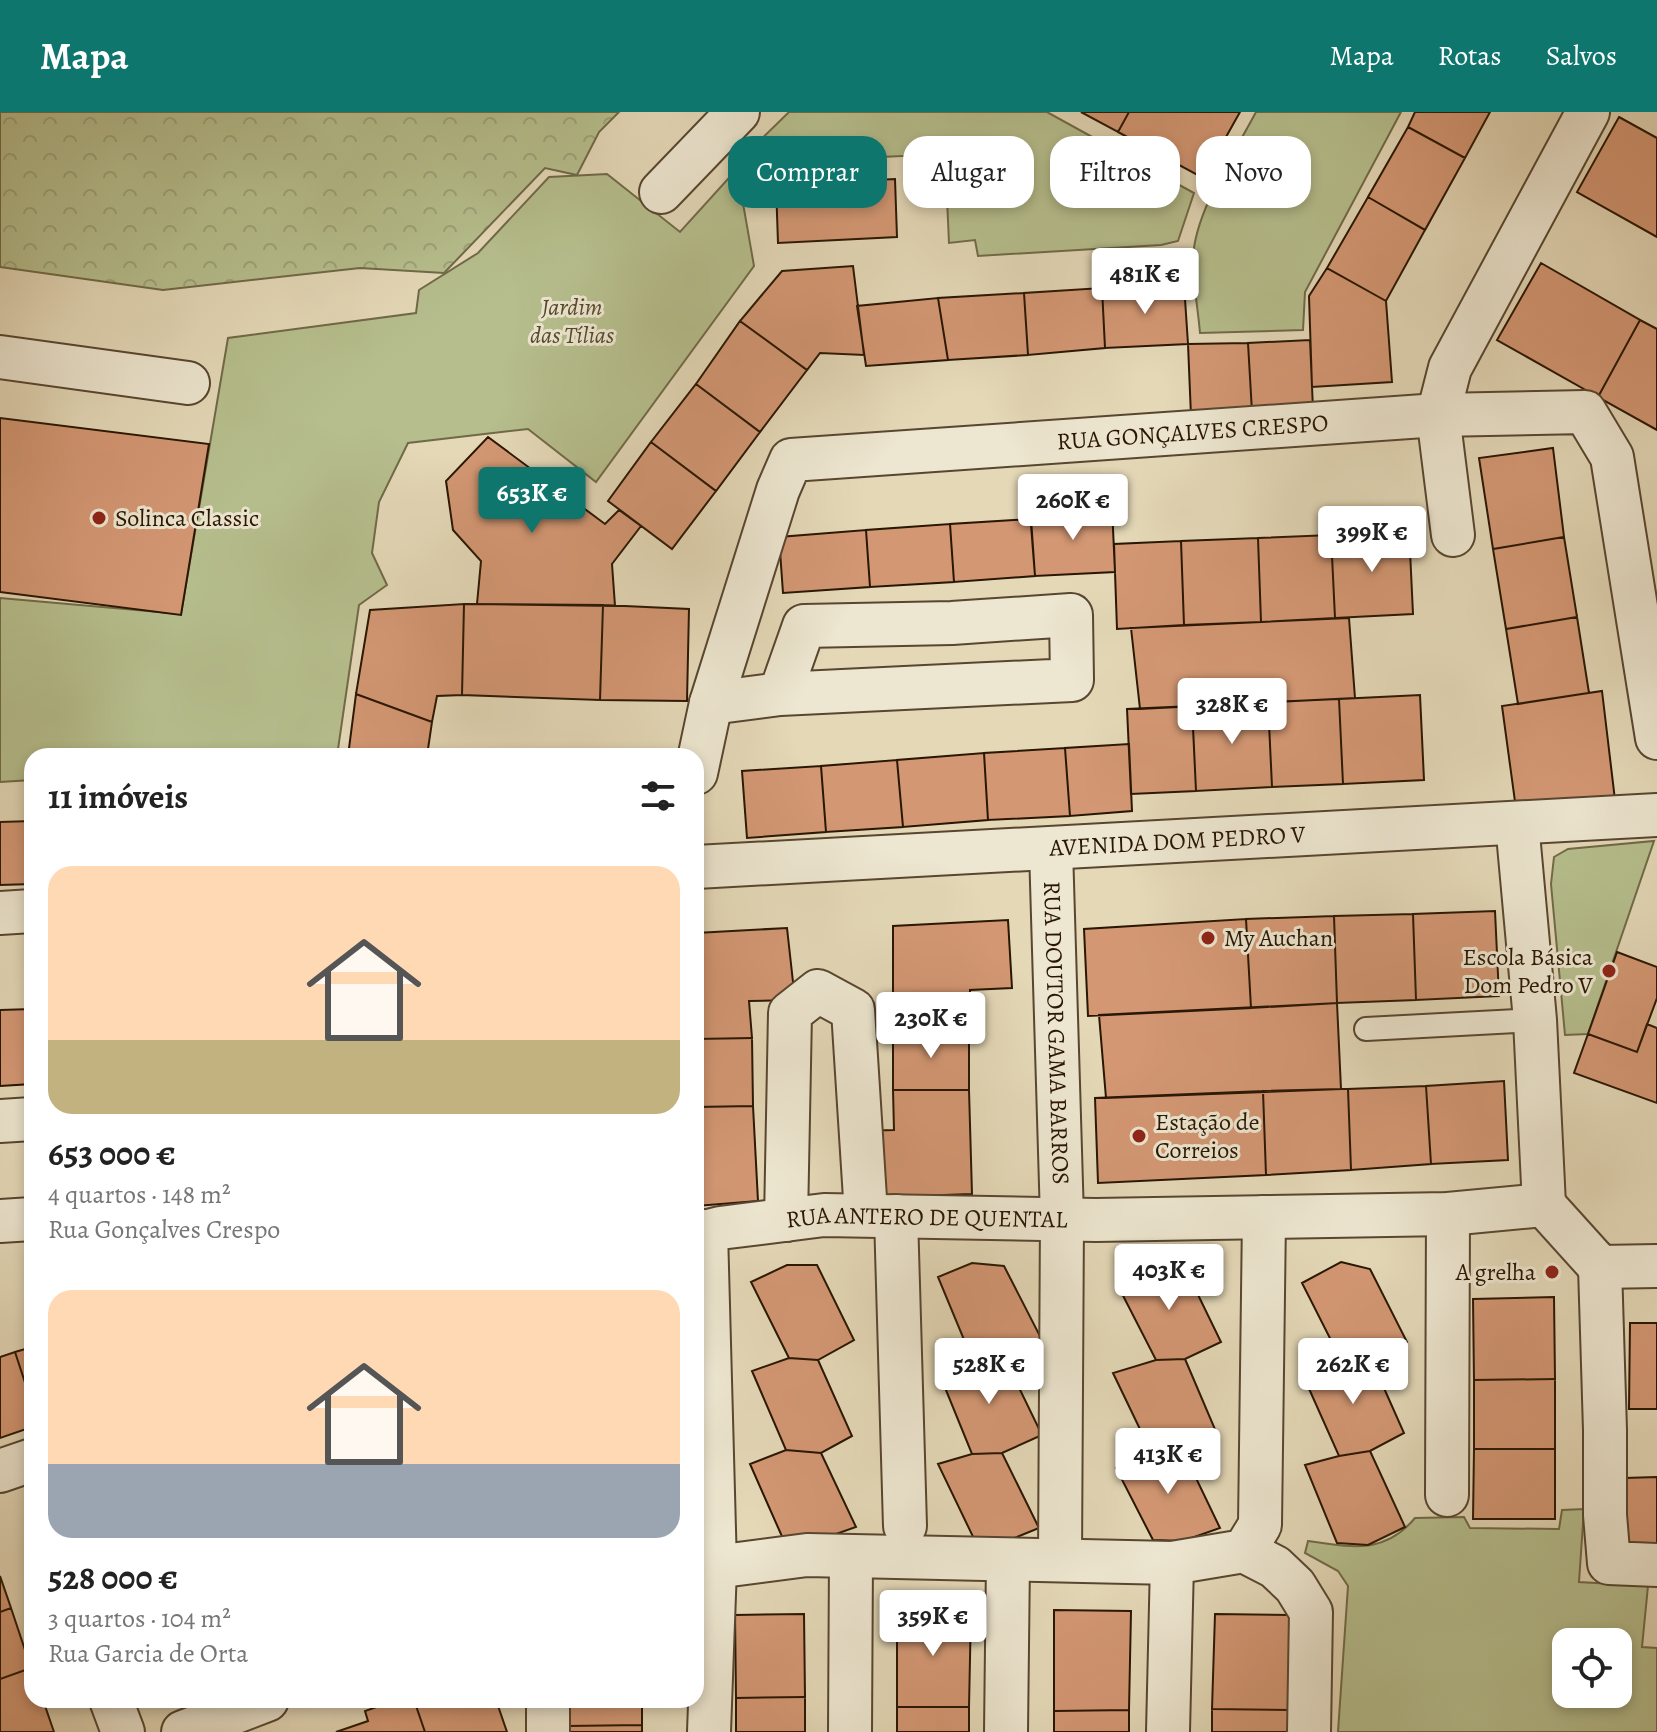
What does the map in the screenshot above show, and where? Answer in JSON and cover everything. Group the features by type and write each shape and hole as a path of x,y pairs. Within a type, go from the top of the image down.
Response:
{"street":[{"path":"661,192 738,112"},
{"path":"1453,535 1438,415 1450,368 1588,112"},
{"path":"0,357 188,383"},
{"name":"RUA GONÇALVES CRESPO","path":"701,748 711,703 778,490 791,460 1438,415 1585,412 1612,457 1652,664"},
{"path":"711,703 780,694 1072,680 1071,615 952,623 804,626 780,694"},
{"path":"1652,664 1657,738"},
{"name":"AVENIDA DOM PEDRO V","path":"704,867 1657,815"},
{"path":"1517,823 1535,1020 1544,1205 1600,1267 1605,1515 1609,1563 1657,1565"},
{"name":"RUA DOUTOR GAMA BARROS","path":"1051,849 1062,1218 1060,1558"},
{"path":"0,913 24,912"},
{"path":"786,1220 790,1013 818,991 853,1010 881,1215 905,1526"},
{"path":"0,1121 24,1120"},
{"name":"RUA ANTERO DE QUENTAL","path":"704,1233 824,1215 1264,1217 1448,1214 1544,1205"},
{"path":"1447,1495 1448,1214"},
{"path":"1244,1551 1260,1525 1264,1217"},
{"path":"0,1221 24,1220"},
{"path":"1600,1267 1657,1266"},
{"path":"704,1435 709,1732"},
{"path":"706,1569 807,1555 1008,1560 1060,1558 1172,1563 1244,1551 1275,1567 1295,1586 1311,1612 1309,1732"},
{"path":"850,1732 851,1557"},
{"path":"1006,1732 1008,1560"},
{"path":"1168,1732 1172,1563"},
{"path":"114,1708 123,1732"},
{"path":"183,1732 246,1708"},
{"path":"548,1708 548,1732"}],"lane":[{"path":"1366,1029 1535,1020"}],"green space":[{"path":"0,112 619,112 599,132 577,175 545,168 444,273 360,268 163,290 0,267"},
{"path":"789,112 1047,112 1091,136 1050,136 1050,208 1180,208 1180,185 1194,193 1178,241 1161,245 978,256 975,240 949,243 947,208 1034,208 1034,136 903,136 903,156 887,157 887,136 764,136"},
{"path":"1256,112 1401,112 1305,292 1303,330 1200,333 1193,259 1195,241 1206,208 1311,208 1311,136 1243,136"},
{"name":"Jardim das Tílias","path":"607,174 680,232 728,179 728,208 744,208 754,266 596,482 528,429 408,443 379,502 372,553 387,585 359,605 338,748 24,748 24,780 0,782 0,598 181,614 228,338 416,313 419,290 478,253 549,177"},
{"path":"1654,841 1588,1034 1565,1035 1551,884 1554,857 1568,849"},
{"path":"1584,1509 1579,1582 1648,1586 1642,1647 1657,1648 1657,1732 1338,1732 1348,1586 1338,1571 1305,1553 1308,1541 1366,1546 1391,1538 1415,1518 1464,1517 1470,1528 1559,1529 1562,1510"}],"building":[{"path":"1081,112 1129,112 1118,132"},
{"path":"1129,112 1240,112 1227,136 1196,136 1196,174 1180,166 1180,136 1125,136 1118,132"},
{"path":"1415,112 1490,112 1465,158 1408,127"},
{"path":"1619,117 1657,138 1657,237 1577,192"},
{"path":"1408,127 1465,158 1425,230 1368,197"},
{"path":"887,179 895,179 897,237 778,243 777,208 887,208"},
{"path":"1368,197 1425,230 1386,301 1327,268"},
{"path":"1541,263 1640,320 1598,397 1497,340"},
{"path":"853,266 864,355 820,353 807,370 740,321 782,271"},
{"path":"1327,268 1386,301 1392,382 1312,387 1309,296"},
{"path":"1184,284 1188,344 1105,348 1102,288"},
{"path":"1102,288 1105,348 1028,355 1024,293"},
{"path":"1024,293 1028,355 948,360 938,298"},
{"path":"938,298 948,360 866,366 857,306"},
{"path":"1640,320 1657,329 1657,430 1598,397"},
{"path":"740,321 807,370 760,432 696,384"},
{"path":"1310,340 1313,409 1252,412 1248,343"},
{"path":"1248,343 1252,412 1191,416 1188,344"},
{"path":"696,384 760,432 716,491 651,442"},
{"name":"Solinca Classic","path":"0,418 209,444 181,615 0,592"},
{"path":"488,437 605,524 619,510 641,526 612,564 615,606 477,604 481,561 453,530 446,481"},
{"path":"651,442 716,491 672,549 608,501"},
{"path":"1553,448 1564,537 1493,549 1479,458"},
{"path":"1112,507 1115,572 1035,576 1030,512"},
{"path":"1031,519 1035,576 954,582 950,524"},
{"path":"950,524 954,582 870,587 866,530"},
{"path":"866,530 870,587 783,593 779,537"},
{"path":"1409,530 1413,614 1335,618 1331,535"},
{"path":"1331,535 1335,618 1261,622 1258,538"},
{"path":"1564,537 1577,617 1506,629 1493,549"},
{"path":"1258,538 1261,622 1184,625 1181,541"},
{"path":"1181,541 1184,625 1117,629 1114,544"},
{"path":"464,604 462,695 437,696 432,722 356,694 370,610"},
{"path":"464,604 603,605 600,700 462,695"},
{"path":"603,605 689,609 687,701 600,700"},
{"path":"1577,617 1589,693 1518,704 1506,629"},
{"path":"1349,618 1355,698 1140,709 1131,628"},
{"path":"1602,691 1615,800 1516,809 1502,706"},
{"path":"356,694 432,722 428,748 349,748"},
{"path":"1420,695 1424,780 1343,784 1339,699"},
{"path":"1339,699 1343,784 1272,787 1268,702"},
{"path":"1268,702 1272,787 1196,791 1192,706"},
{"path":"1192,706 1196,791 1131,794 1127,709"},
{"path":"1129,744 1132,811 1070,816 1065,748"},
{"path":"1065,748 1070,816 988,820 984,753"},
{"path":"984,753 988,820 903,827 897,760"},
{"path":"897,760 903,827 826,832 821,766"},
{"path":"821,766 826,832 747,838 742,771"},
{"path":"24,821 24,884 0,885 0,822"},
{"path":"1495,911 1499,996 1416,1000 1413,914"},
{"path":"1413,914 1416,1000 1337,1003 1334,916"},
{"path":"1334,916 1337,1003 1251,1008 1246,919"},
{"path":"1246,919 1251,1008 1088,1016 1084,929"},
{"path":"1008,920 1012,988 970,990 969,1029 893,1030 893,926"},
{"path":"787,928 795,1000 749,1001 752,1038 704,1039 704,933"},
{"path":"1617,952 1657,967 1657,998 1637,1052 1588,1034"},
{"path":"1337,1003 1341,1089 1106,1098 1099,1015"},
{"path":"24,1009 24,1084 0,1086 0,1010"},
{"path":"1647,1024 1657,1028 1657,1103 1574,1073 1588,1034 1637,1052"},
{"path":"969,1029 969,1090 893,1090 893,1030"},
{"path":"752,1038 753,1106 704,1107 704,1039"},
{"path":"1504,1081 1508,1160 1431,1164 1426,1086"},
{"path":"1426,1086 1431,1164 1351,1170 1348,1089"},
{"path":"1348,1089 1351,1170 1266,1175 1263,1091"},
{"path":"893,1090 969,1090 972,1194 859,1198 857,1131 894,1130"},
{"path":"1263,1091 1266,1175 1098,1183 1095,1098"},
{"path":"753,1106 758,1201 704,1205 704,1107"},
{"path":"1341,1262 1370,1269 1407,1342 1371,1359 1341,1360 1302,1283"},
{"path":"972,1263 1004,1266 1043,1342 1006,1361 972,1359 938,1277"},
{"path":"1153,1264 1184,1266 1221,1342 1185,1359 1156,1360 1116,1282"},
{"path":"787,1265 817,1265 854,1340 818,1360 789,1358 751,1282"},
{"path":"1554,1297 1555,1379 1474,1380 1473,1299"},
{"path":"1630,1323 1657,1323 1657,1409 1629,1409"},
{"path":"24,1349 24,1380 15,1352"},
{"path":"15,1352 24,1380 24,1430 0,1438 0,1357"},
{"path":"789,1358 818,1360 852,1436 821,1453 786,1450 752,1371"},
{"path":"972,1359 1006,1361 1042,1435 1002,1453 972,1454 939,1373"},
{"path":"1185,1359 1217,1434 1183,1451 1150,1450 1113,1373 1156,1360"},
{"path":"1371,1359 1404,1433 1370,1451 1339,1456 1302,1373 1341,1360"},
{"path":"1555,1379 1555,1449 1474,1449 1474,1380"},
{"path":"1474,1449 1555,1449 1555,1519 1473,1519"},
{"path":"786,1450 821,1453 856,1527 819,1540 784,1541 750,1464"},
{"path":"1150,1450 1183,1451 1220,1528 1183,1541 1153,1540 1116,1468"},
{"path":"1370,1451 1405,1527 1368,1545 1337,1543 1305,1465"},
{"path":"1002,1453 1039,1528 1007,1541 977,1545 938,1464 972,1454"},
{"path":"1657,1477 1657,1556 1627,1553 1625,1478"},
{"path":"0,1576 11,1608 0,1612"},
{"path":"11,1608 24,1647 24,1670 0,1679 0,1612"},
{"path":"897,1609 971,1610 969,1707 897,1707"},
{"path":"1054,1610 1131,1611 1129,1710 1054,1711"},
{"path":"804,1614 805,1697 736,1698 735,1615"},
{"path":"1215,1614 1290,1615 1289,1710 1212,1709"},
{"path":"24,1670 24,1708 46,1708 54,1732 0,1732 0,1679"},
{"path":"805,1697 805,1732 736,1732 736,1698"},
{"path":"897,1707 969,1707 969,1732 897,1732"},
{"path":"373,1708 417,1708 425,1732 336,1732 368,1721 365,1711"},
{"path":"417,1708 499,1708 507,1732 425,1732"},
{"path":"567,1708 642,1708 642,1725 567,1726"},
{"path":"1212,1709 1289,1710 1289,1732 1212,1732"},
{"path":"1129,1710 1129,1732 1054,1732 1054,1711"},
{"path":"642,1725 642,1732 567,1732 567,1726"}],"place":[{"name":"Solinca Classic","path":"99,518"},
{"name":"My Auchan","path":"1208,938"},
{"name":"Escola Básica Dom Pedro V","path":"1609,971"},
{"name":"Estação de Correios","path":"1139,1136"},
{"name":"A grelha","path":"1552,1272"}]}
